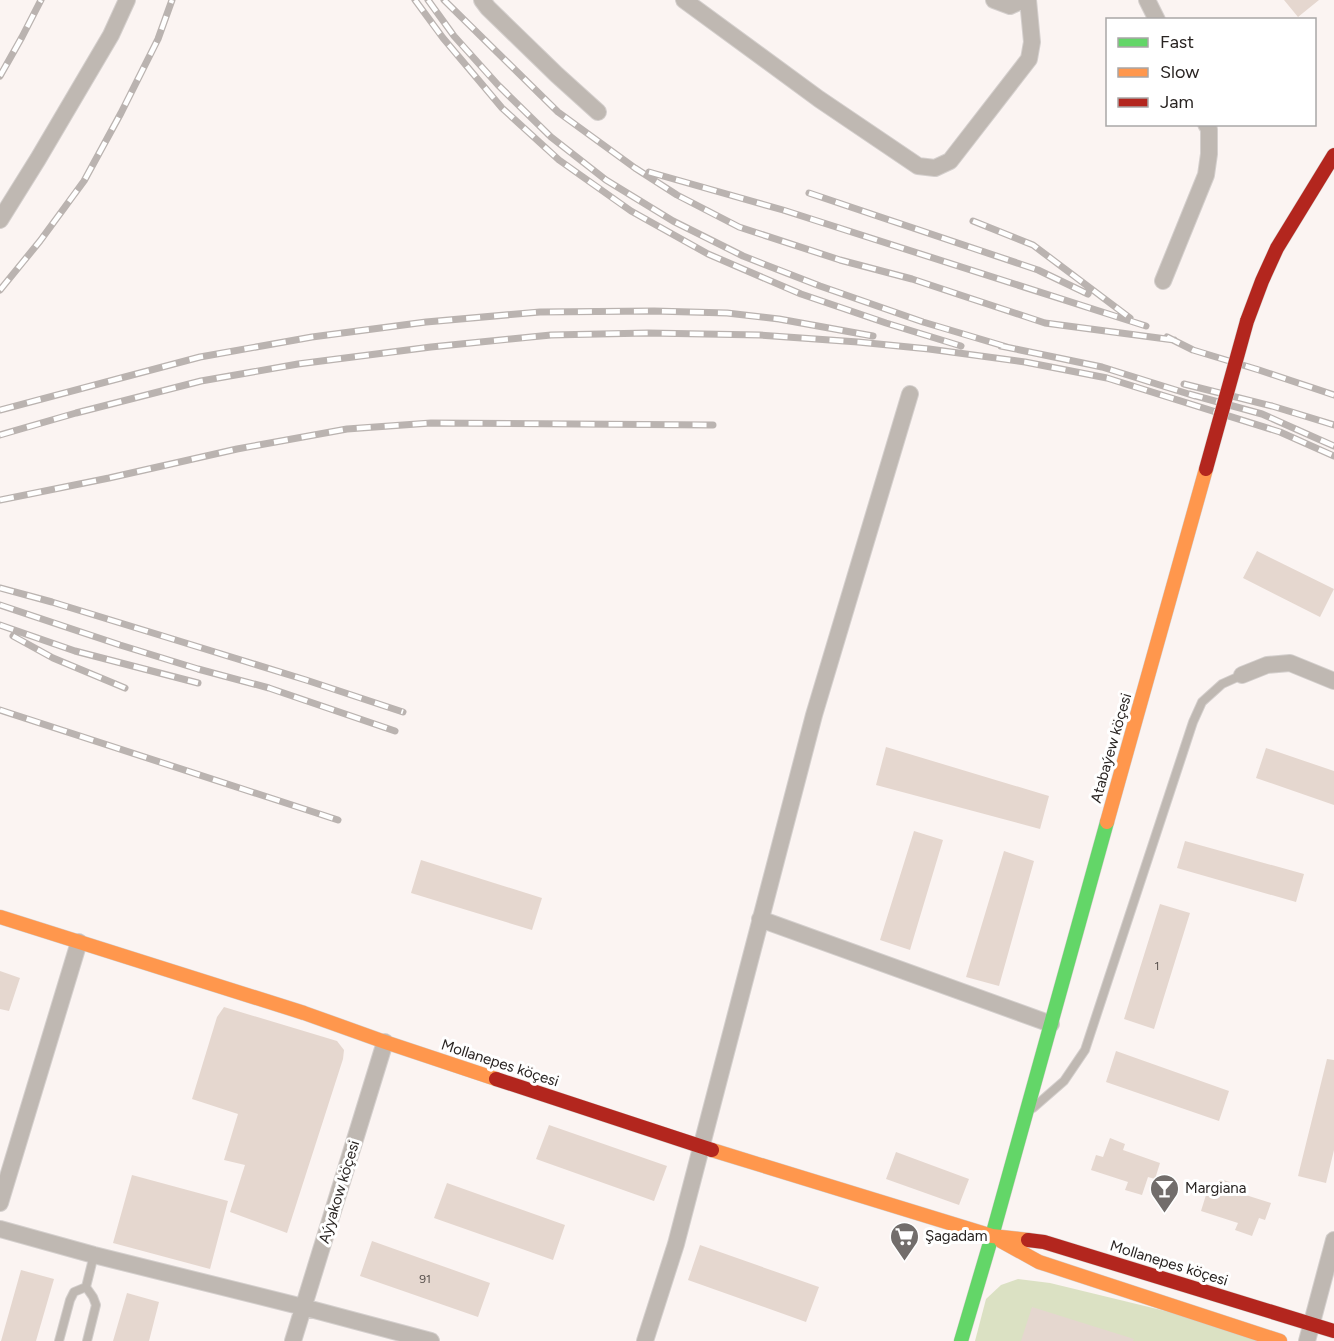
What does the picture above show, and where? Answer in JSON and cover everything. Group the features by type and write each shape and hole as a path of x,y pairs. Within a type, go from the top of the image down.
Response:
{"street":[{"path":"0,220 111,35 127,0"},
{"path":"482,0 557,75 598,112"},
{"path":"684,0 819,99 908,159 918,165 935,168 951,161 1029,58 1032,42 1028,0"},
{"path":"993,0 1010,6 1023,0"},
{"path":"1147,0 1156,18"},
{"path":"1163,281 1206,175 1209,154 1207,126"},
{"name":"Atabaýew köçesi","path":"961,1341 1247,321 1277,248 1334,155"},
{"name":"Atabaýew köçesi","path":"1321,176 1334,167"},
{"path":"645,1341 676,1244 814,715 910,394"},
{"path":"1242,675 1267,665 1290,663 1334,681"},
{"name":"Mollanepes köçesi","path":"0,917 304,1013 702,1147 992,1236 1044,1242 1334,1331"},
{"path":"760,919 1051,1024"},
{"path":"0,1203 79,942"},
{"name":"Aýyakow köçesi","path":"292,1341 385,1042"},
{"path":"0,1229 431,1341"},
{"name":"Mollanepes köçesi","path":"992,1236 1039,1262 1280,1341"},
{"path":"1307,1341 1334,1240"}],"lane":[{"path":"1026,1115 1064,1081 1085,1050 1193,722 1202,702 1222,684 1242,675"},
{"path":"87,1341 96,1305 86,1287 93,1255"},
{"path":"59,1341 74,1292 86,1287"}],"green space":[{"path":"1018,1279 1050,1283 1256,1333 1263,1341 975,1341 986,1299 1001,1285"}],"building":[{"path":"1284,0 1319,0 1298,17"},
{"path":"1257,551 1334,589 1320,617 1243,578"},
{"path":"886,747 1049,796 1040,829 876,785"},
{"path":"1266,748 1334,771 1334,805 1256,778"},
{"path":"914,831 943,840 910,950 880,940"},
{"path":"1185,841 1304,874 1296,902 1177,868"},
{"path":"1004,851 1034,861 999,986 966,977"},
{"path":"421,860 542,898 532,930 411,893"},
{"path":"1160,904 1190,913 1154,1029 1124,1019"},
{"path":"0,971 20,978 9,1011 0,1009"},
{"path":"224,1007 337,1041 344,1050 287,1233 230,1212 245,1165 224,1160 238,1114 192,1099 217,1017"},
{"path":"1116,1051 1229,1091 1219,1121 1106,1082"},
{"path":"1327,1059 1334,1060 1334,1150 1326,1183 1298,1176"},
{"path":"549,1125 667,1166 654,1201 536,1159"},
{"path":"1110,1138 1125,1144 1123,1150 1160,1163 1155,1179 1148,1177 1142,1195 1125,1190 1128,1182 1091,1170 1096,1155 1103,1157"},
{"path":"896,1152 969,1179 959,1205 886,1179"},
{"path":"132,1175 228,1201 210,1269 113,1243"},
{"path":"1220,1179 1236,1184 1233,1191 1271,1203 1265,1220 1259,1218 1252,1236 1235,1230 1238,1223 1201,1211 1206,1195 1213,1197"},
{"path":"447,1183 565,1225 553,1260 434,1218"},
{"path":"372,1241 490,1283 478,1317 360,1276"},
{"path":"700,1245 819,1287 806,1322 688,1280"},
{"path":"21,1270 54,1279 36,1341 1,1341"},
{"path":"127,1293 159,1302 149,1341 113,1341"},
{"path":"1032,1307 1134,1339 1133,1341 1021,1341"}],"railway":[{"path":"0,76 41,0"},
{"path":"0,290 84,181 158,39 172,0"},
{"path":"415,0 443,38 502,108 559,160 631,211 708,254 801,294 961,346"},
{"path":"428,0 454,36 498,85 551,137 606,180 673,221 743,256 820,286 923,322 1007,347"},
{"path":"444,0 558,112 635,168 677,195 739,227 840,260 912,279 1045,323 1174,340"},
{"path":"649,172 783,210 1146,326"},
{"path":"809,193 1038,270 1088,294"},
{"path":"973,221 1033,245 1130,318"},
{"path":"0,410 200,357 312,337 426,322 540,312 727,313 779,319 873,336"},
{"path":"0,435 201,381 298,364 551,335 648,333 760,335 858,342 1025,362 1107,378 1280,432 1334,456"},
{"path":"1167,337 1193,350 1334,395"},
{"path":"1001,346 1102,367 1195,396"},
{"path":"1184,384 1272,406 1334,425"},
{"path":"1189,394 1262,414 1334,446"},
{"path":"0,500 237,449 347,429 431,423 713,425"},
{"path":"0,588 306,680 403,712"},
{"path":"0,605 120,645 269,688 395,731"},
{"path":"0,625 75,651 198,683"},
{"path":"13,636 53,658 125,688"},
{"path":"0,710 338,820"}],"traffic: fast":[{"path":"961,1341 1107,822"}],"traffic: slow":[{"path":"1107,822 1206,469"},
{"path":"0,917 304,1013 496,1079"},
{"path":"712,1150 992,1236 1028,1240"},
{"path":"1001,1241 1039,1262 1280,1341"}],"traffic: jam":[{"path":"1247,321 1277,248 1334,155"},
{"path":"1206,469 1247,321"},
{"path":"496,1079 712,1150"},
{"path":"1028,1240 1044,1242 1334,1331"}],"place":[{"name":"Margiana","path":"1164,1214"},
{"name":"Şagadam","path":"904,1262"}]}
